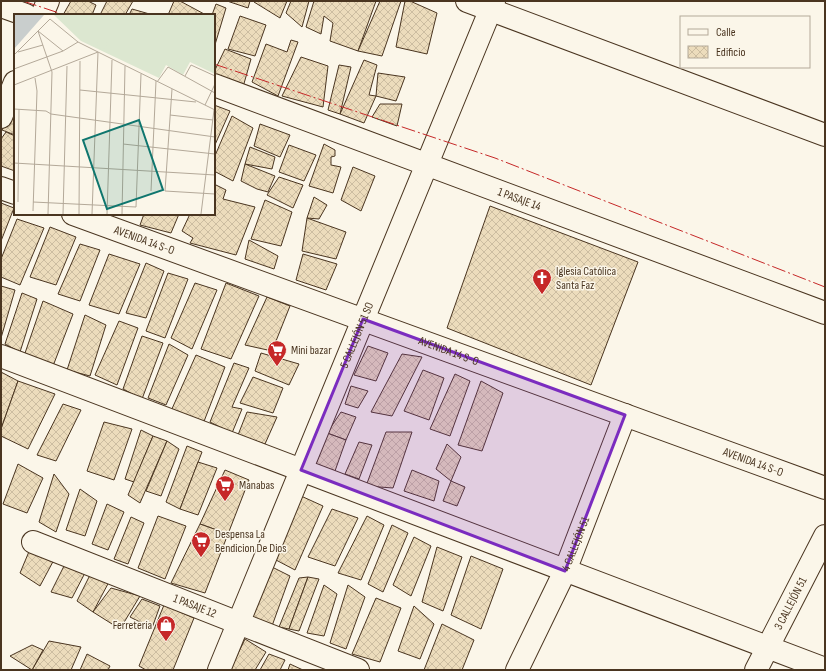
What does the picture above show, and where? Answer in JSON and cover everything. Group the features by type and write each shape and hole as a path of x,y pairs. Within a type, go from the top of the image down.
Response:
{"street":[{"path":"42,14 48,1"},
{"path":"467,1 492,5 825,135"},
{"name":"5 CALLEJÓN 51 SO","path":"219,670 492,5"},
{"path":"1,6 23,14"},
{"path":"1,117 14,84"},
{"name":"1 PASAJE 14","path":"215,85 825,313"},
{"path":"1,188 14,193"},
{"name":"AVENIDA 14 S-O","path":"76,215 825,488"},
{"path":"1,356 825,669"},
{"name":"4 CALLEJÓN 51","path":"517,670 565,571 625,415"},
{"name":"3 CALLEJÓN 51","path":"756,670 825,536"},
{"name":"1 PASAJE 12","path":"33,542 358,670"}],"highlighted area":[{"path":"363,319 625,415 565,571 301,470"}],"building":[{"path":"71,1 88,1 96,5 92,14 64,14"},
{"path":"107,1 133,1 126,14 100,14"},
{"path":"174,1 180,1 204,14 168,14"},
{"path":"227,1 250,1 248,8"},
{"path":"287,1 280,18 254,2"},
{"path":"291,1 309,1 302,27 286,13"},
{"path":"314,1 376,1 358,51 330,41 333,23 324,16 321,34 306,27"},
{"path":"380,1 401,1 382,56 358,51"},
{"path":"405,1 410,1 437,13 427,54 396,47"},
{"path":"216,4 226,8 215,45 215,14 212,14"},
{"path":"132,9 150,14 130,14"},
{"path":"240,16 266,25 255,56 228,49"},
{"path":"291,40 298,42 278,96 252,82 266,44 287,52"},
{"path":"225,49 251,59 243,87 215,77 215,70"},
{"path":"301,57 328,66 323,107 282,96"},
{"path":"364,60 377,65 369,95 376,96 364,123 340,114"},
{"path":"339,65 351,67 340,114 328,110"},
{"path":"378,73 405,77 396,101 376,96"},
{"path":"380,104 402,104 397,126 372,117"},
{"path":"215,105 230,111 215,145"},
{"path":"14,110 14,135 2,130"},
{"path":"232,116 253,128 233,181 215,172 215,156"},
{"path":"260,124 290,135 280,157 254,146"},
{"path":"6,132 14,136 14,171 1,166 1,139"},
{"path":"324,144 335,150 335,156 331,157 331,165 341,167 333,193 309,186"},
{"path":"289,145 316,155 304,181 279,172"},
{"path":"250,147 275,157 272,169 245,164"},
{"path":"245,164 275,176 268,192 257,189 241,181"},
{"path":"353,167 375,176 361,211 341,200"},
{"path":"279,177 303,185 293,208 267,195"},
{"path":"215,184 226,190 223,199 255,207 236,255 190,243 193,238 182,231 190,215 215,215"},
{"path":"314,197 327,205 319,219 307,218"},
{"path":"265,200 292,212 281,246 251,239"},
{"path":"1,203 14,208 1,241"},
{"name":"Iglesia Católica Santa Faz","path":"490,206 638,262 591,385 447,328"},
{"path":"144,215 179,215 171,233 140,225"},
{"path":"307,218 346,232 336,259 302,251"},
{"path":"17,219 44,228 20,285 1,277 1,259"},
{"path":"50,227 76,237 56,285 30,277"},
{"path":"249,240 278,256 274,269 245,259"},
{"path":"80,244 100,250 80,301 58,294"},
{"path":"109,254 140,264 119,314 89,305"},
{"path":"303,254 337,264 326,290 296,280"},
{"path":"146,263 164,271 146,318 126,313"},
{"path":"168,273 188,279 165,338 146,331"},
{"path":"195,283 217,290 192,349 171,338"},
{"path":"226,283 259,296 231,359 201,349"},
{"path":"1,286 15,290 1,338"},
{"path":"22,293 37,299 20,352 5,344"},
{"path":"267,297 290,306 272,351 245,345"},
{"path":"43,301 73,314 53,366 24,356"},
{"path":"85,315 106,325 90,376 67,370"},
{"path":"119,321 138,328 117,385 95,375"},
{"path":"142,336 163,343 142,399 123,389"},
{"path":"169,344 188,355 166,405 148,398"},
{"path":"368,346 388,353 376,381 354,375"},
{"name":"Mini bazar","path":"261,353 299,364 289,385 255,371"},
{"path":"402,354 422,357 392,416 371,412"},
{"path":"196,355 225,367 203,424 171,411"},
{"path":"234,363 249,368 232,407 242,409 232,433 210,422"},
{"path":"423,370 444,378 429,420 404,411"},
{"path":"1,372 18,381 1,429"},
{"path":"455,374 470,381 450,436 430,429"},
{"path":"253,377 283,388 273,413 240,403"},
{"path":"18,381 55,394 28,449 1,436 1,429"},
{"path":"481,381 503,393 482,451 458,445"},
{"path":"351,386 368,391 358,408 345,404"},
{"path":"63,404 81,410 56,461 37,455"},
{"path":"247,412 277,417 265,444 238,435"},
{"path":"341,412 356,417 346,440 327,433"},
{"path":"104,422 132,429 114,480 87,471"},
{"path":"141,430 153,436 134,482 125,479"},
{"path":"386,432 412,432 393,488 366,486"},
{"path":"327,433 346,440 335,471 316,464"},
{"path":"153,436 167,441 140,503 128,495"},
{"path":"167,441 179,449 161,496 146,491"},
{"path":"359,442 372,445 359,479 345,474"},
{"path":"447,444 461,457 451,481 436,469"},
{"path":"187,446 202,452 180,509 166,502"},
{"path":"198,462 217,468 198,515 180,509"},
{"path":"18,464 43,478 27,513 3,504"},
{"name":"Manabas","path":"225,470 249,480 228,534 200,524"},
{"path":"412,470 439,481 434,501 404,491"},
{"path":"54,474 69,494 56,532 39,522"},
{"path":"451,481 465,487 457,506 443,501"},
{"path":"80,489 97,501 85,536 66,530"},
{"path":"301,496 323,506 295,570 276,560"},
{"path":"107,504 124,512 108,550 92,544"},
{"path":"332,509 358,518 335,566 308,557"},
{"path":"158,516 186,526 165,579 138,568"},
{"path":"367,516 384,525 361,580 338,573"},
{"path":"131,517 144,523 128,564 114,559"},
{"name":"Despensa La Bendicion De Dios","path":"200,524 228,534 205,593 171,583"},
{"path":"392,525 408,533 383,592 368,584"},
{"path":"414,537 431,546 411,596 393,585"},
{"path":"33,542 56,556 40,586 20,573"},
{"path":"437,547 462,557 443,611 422,602"},
{"path":"471,556 503,569 481,629 451,615"},
{"path":"67,560 87,569 72,598 51,592"},
{"path":"270,566 290,576 272,626 250,617"},
{"path":"90,575 110,580 93,612 77,601"},
{"path":"308,577 289,629 279,627 299,578"},
{"path":"308,577 319,579 299,631 289,629"},
{"path":"324,585 337,594 324,636 307,633"},
{"path":"348,585 365,597 346,649 330,643"},
{"path":"111,588 140,596 120,629 93,612"},
{"path":"376,598 401,608 380,662 352,654"},
{"path":"142,599 160,606 152,628 130,617"},
{"name":"Ferretería","path":"164,605 194,618 173,670 146,670 139,666"},
{"path":"414,606 434,624 420,659 398,651"},
{"path":"442,624 474,640 462,670 424,670"},
{"path":"245,639 266,652 255,670 230,670"},
{"path":"49,641 81,647 71,670 32,670"},
{"path":"32,645 43,650 32,670 10,656"},
{"path":"87,654 110,666 108,670 80,670"},
{"path":"269,654 285,660 280,670 260,670"},
{"path":"290,664 303,670 288,670"}],"power":[{"path":"23,1 62,14"},
{"path":"215,64 495,158 825,287"}],"place":[{"name":"Iglesia Católica Santa Faz","path":"542,295"},
{"name":"Mini bazar","path":"277,367"},
{"name":"Manabas","path":"225,502"},
{"name":"Despensa La Bendicion De Dios","path":"201,558"},
{"name":"Ferretería","path":"166,642"}]}
